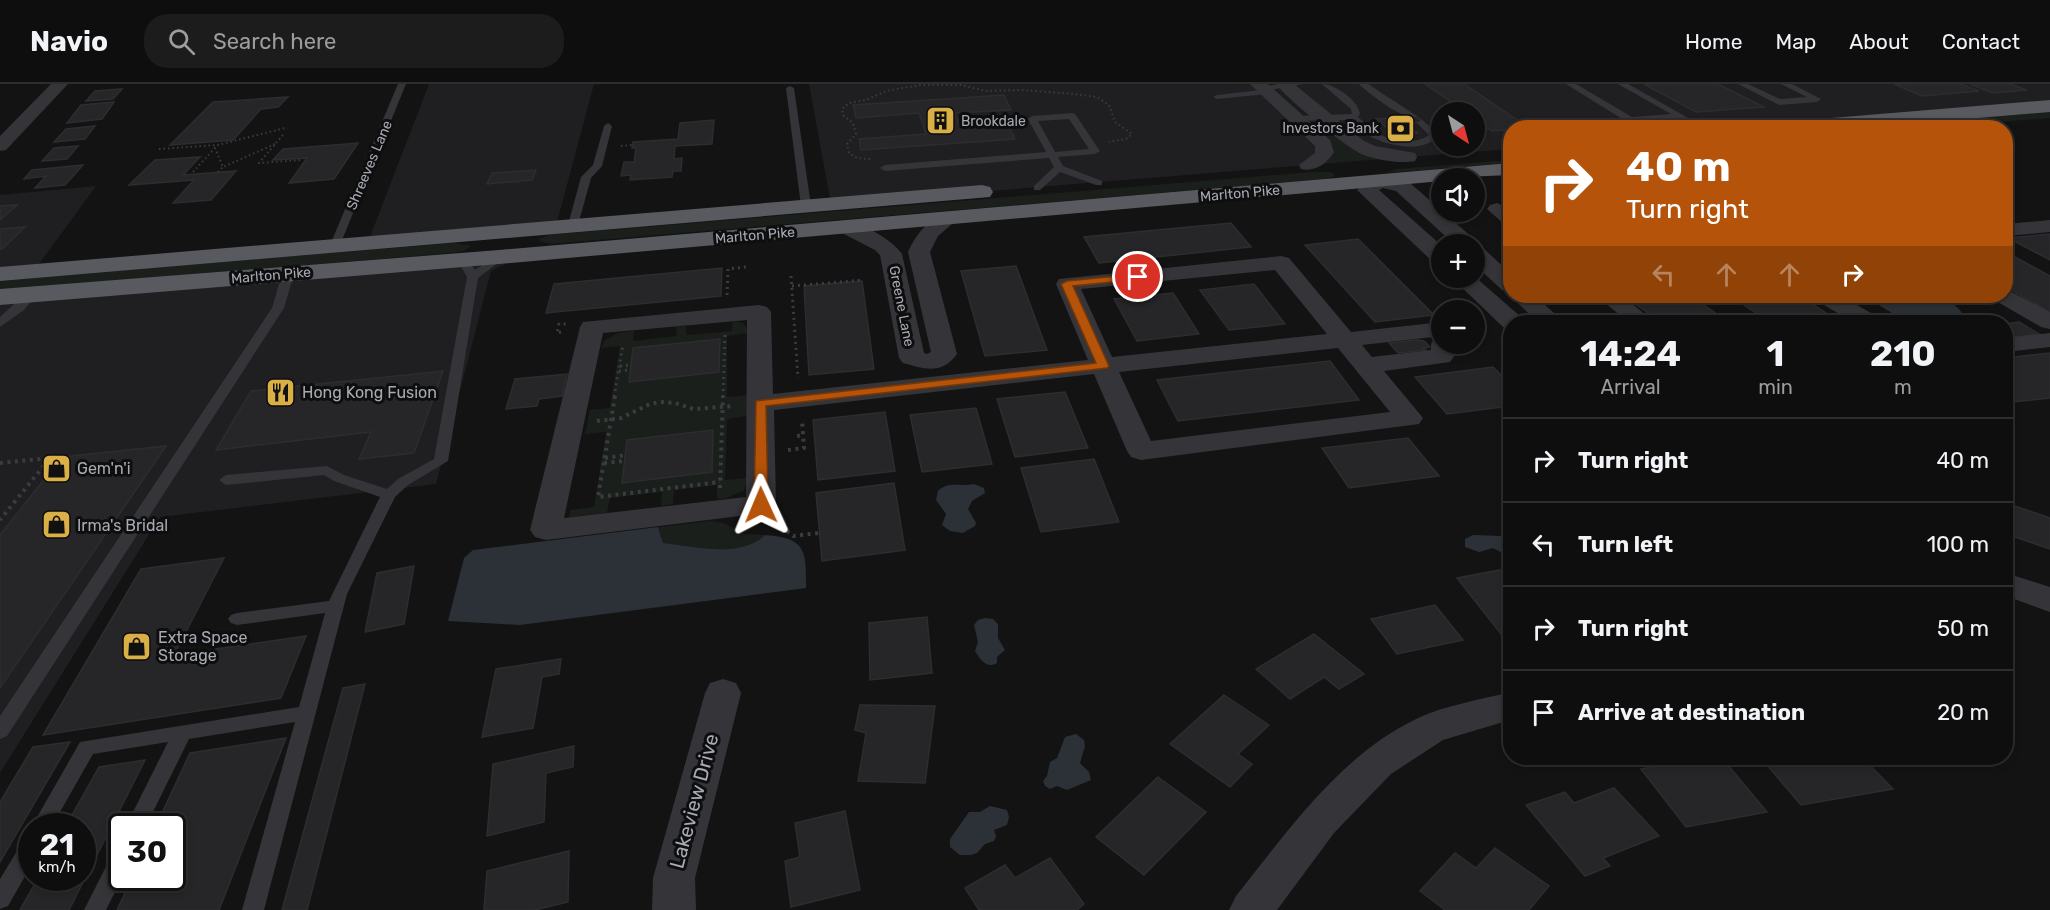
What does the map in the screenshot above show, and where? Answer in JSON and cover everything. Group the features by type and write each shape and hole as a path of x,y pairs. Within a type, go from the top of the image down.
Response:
{"highway":[{"path":"1880,120 2050,106"},
{"path":"2013,127 2050,124"},
{"name":"Marlton Pike","path":"1284,167 1503,150"},
{"path":"1380,181 1376,173 1383,168 1503,157"},
{"name":"Marlton Pike","path":"0,297 292,274 468,268 499,257 1503,171"},
{"name":"Marlton Pike","path":"0,274 1122,181"}],"street":[{"path":"0,147 60,84"},
{"path":"1290,85 1322,117 1358,145 1370,151 1408,157"},
{"path":"1263,88 1324,144 1326,149 1319,159 1308,165"},
{"path":"1431,248 1367,190 1380,181 1403,187 1455,234"},
{"name":"Greene Lane","path":"845,227 883,245 891,254 912,358 933,374 944,354 919,252 924,239 934,228 949,218"},
{"path":"2013,229 2050,226"},
{"path":"1485,262 1503,279"},
{"path":"1281,263 1365,365 1408,418 1142,451 1067,284 1281,263"},
{"path":"1471,288 1496,318"},
{"path":"2013,301 2050,322"},
{"path":"1530,303 1544,315"},
{"path":"1618,303 1633,315"},
{"path":"1837,303 1857,315"},
{"path":"759,312 748,404 761,505 720,510 546,530 591,327 759,312"},
{"path":"748,404 933,374 1103,366 1344,339 1431,336"},
{"path":"2013,344 2050,340"},
{"path":"1365,365 1441,357 1443,354"},
{"path":"2013,587 2050,600"},
{"name":"Lakeview Drive","path":"674,910 674,878 723,693"},
{"path":"1251,910 1320,821 1377,763 1431,729 1503,708"}],"lane":[{"name":"Shreeves Lane","path":"335,245 402,84"},
{"path":"1326,84 1354,108 1356,114 1353,117"},
{"path":"1296,119 1353,117 1374,135 1398,143 1418,143 1431,139 1433,132 1417,119 1396,108 1363,84"},
{"path":"1570,84 1630,120 1681,116"},
{"path":"1622,84 1688,120"},
{"path":"1743,84 1779,102 1817,99 1785,84"},
{"path":"1216,96 1290,85"},
{"path":"790,88 806,206"},
{"path":"885,168 931,165 1053,154 1095,151 1072,116 1032,119 1053,154 1059,168 1099,183"},
{"path":"573,225 586,177 597,166 608,126"},
{"path":"1037,188 1059,168"},
{"path":"253,910 339,594 389,495 403,482 441,461 468,268"},
{"path":"0,731 278,308 285,284 292,274"},
{"path":"0,323 20,307 30,295"},
{"path":"226,480 327,470 339,478 389,495"},
{"path":"237,619 336,606"},
{"path":"49,813 87,747 307,713"},
{"path":"142,813 183,732"},
{"path":"0,899 18,868"},
{"path":"95,910 108,884"}],"path":[{"path":"870,159 857,158 849,153 847,144 856,134 853,123 843,115 842,109 849,103 866,100 886,91 921,85 961,85 986,91 1021,90 1097,97 1109,105 1115,122 1132,134 1126,139 1090,143"},
{"path":"159,149 217,146 285,128"},
{"path":"283,135 259,163 301,160"},
{"path":"218,172 223,167 275,144"},
{"path":"217,146 223,167"},
{"path":"193,172 217,146"},
{"path":"727,299 728,269 746,267"},
{"path":"791,276 798,385"},
{"path":"792,286 863,280"},
{"path":"714,334 725,333 720,510"},
{"path":"623,343 598,497 720,482"},
{"path":"619,369 630,368"},
{"path":"590,422 628,416 650,404 660,402 675,403 693,409 748,404"},
{"path":"786,450 804,448 802,417"},
{"path":"797,436 803,435"},
{"path":"605,458 626,455"},
{"path":"0,463 50,458 1,518"},
{"path":"604,463 625,461"},
{"path":"787,531 793,536 819,533"}],"shaded area":[{"path":"429,84 594,84 556,226 368,242"},
{"path":"809,84 1258,84 1324,144 1308,165 831,204"},
{"path":"1258,84 1284,84 1347,138 1408,157 1308,165 1324,154"},
{"path":"1284,84 2050,84 2050,106 1881,120 1503,120 1503,150 1485,151 1485,102 1431,102 1431,155 1408,157 1370,151"},
{"path":"2050,111 2050,118 2013,121 1940,120"},
{"path":"1503,161 1503,164 1386,173 1397,169"},
{"path":"1312,172 1335,174 1334,177 1325,179 549,244 537,240 548,235"},
{"path":"96,186 34,271 0,274 0,195"},
{"path":"454,243 472,246 452,253 0,290 0,280"},
{"path":"524,255 491,271 436,484 160,517 0,773 0,301"},
{"path":"1875,303 1950,303 1957,307 1962,315 1895,315"},
{"path":"733,321 743,323 748,330 747,333 727,336 727,397 747,395 747,416 727,419 725,480 747,478 744,490 727,498 717,499 717,485 674,490 673,504 661,506 662,492 610,498 607,513 569,517 570,510 594,507 606,432 585,434 590,410 610,408 620,346 601,348 605,340 618,333 634,331 633,341 676,336 677,327 686,326 686,335 732,331"},
{"path":"974,484 984,488 985,493 972,501 968,509 976,523 975,526 963,533 950,531 942,525 946,514 936,500 938,491 950,485"},
{"path":"710,521 724,523 744,534 765,535 743,547 702,548 663,543 658,527"},
{"path":"658,527 663,543 702,548 743,547 765,535 789,539 796,543 804,556 806,588 520,625 448,621 464,558 473,550"},
{"path":"1473,535 1501,536 1503,537 1503,553 1493,548 1479,552 1465,547 1465,539"},
{"path":"993,619 998,624 998,638 1005,650 997,657 997,663 993,665 984,663 975,651 978,642 974,625 978,620"},
{"path":"1076,734 1084,740 1085,746 1080,763 1089,772 1091,780 1067,790 1057,786 1050,789 1043,781 1047,776 1050,762 1057,758 1065,737"},
{"path":"990,806 1007,810 1009,817 1007,825 994,830 996,836 994,841 985,844 977,853 960,855 950,847 950,839 969,812 980,812"}],"building":[{"path":"1425,84 1464,84 1517,120 1503,120 1503,130 1492,131 1485,126 1485,102 1451,102"},
{"path":"1644,84 1718,84 1764,107 1696,112"},
{"path":"1894,84 1961,84 1979,91 1922,96"},
{"path":"1970,84 2010,84 2027,90 1993,93"},
{"path":"122,89 113,99 86,101 95,91"},
{"name":"Brookdale","path":"1004,95 1011,110 955,113 961,128 1008,125 1015,139 861,150 859,139 926,134 919,113 856,118 853,105"},
{"path":"288,97 278,107 261,109 233,140 170,145 213,102"},
{"path":"114,102 102,119 67,123 81,105"},
{"name":"Investors Bank","path":"1416,116 1424,122 1407,124 1418,133 1395,134 1376,119"},
{"path":"714,120 712,144 675,146 674,159 682,158 681,171 673,171 672,177 630,180 631,175 621,176 624,162 634,162 636,148 632,148 633,142 678,139 680,123"},
{"path":"95,126 85,139 54,142 66,129"},
{"path":"358,143 334,179 289,183 307,158 273,160 283,149"},
{"path":"78,146 67,159 42,161 54,148"},
{"path":"200,157 183,175 236,171 211,200 173,203 194,180 129,185 155,160"},
{"path":"83,165 65,185 35,188 46,176 24,179 32,170"},
{"path":"536,170 532,180 487,184 492,173"},
{"path":"17,205 0,220 0,206"},
{"path":"1231,223 1251,247 1099,263 1084,237"},
{"path":"25,227 2,249 0,249 0,229"},
{"path":"2050,234 2050,260 2013,241 2013,238"},
{"path":"1358,239 1431,312 1431,315 1375,322 1305,245"},
{"path":"2013,256 2050,276 2050,312 2013,291"},
{"path":"1016,266 1047,350 985,356 961,271"},
{"path":"722,268 721,296 546,313 554,284"},
{"path":"862,281 874,369 809,375 804,286"},
{"path":"1254,284 1285,324 1229,330 1200,290"},
{"path":"1173,293 1199,334 1137,341 1114,299"},
{"path":"1634,303 1700,303 1718,315 1651,315"},
{"path":"1741,303 1811,303 1829,315 1759,315"},
{"path":"2019,322 2039,334 2013,337 2013,323"},
{"path":"720,339 719,372 629,382 633,348"},
{"path":"1424,341 1430,347 1423,348 1426,350 1398,353 1389,343"},
{"path":"2050,353 2050,398 2013,402 2013,357"},
{"path":"1330,361 1359,400 1178,421 1157,380"},
{"path":"1493,367 1503,377 1503,407 1447,414 1415,377"},
{"path":"443,371 414,453 359,459 371,432 216,450 251,391"},
{"path":"567,374 562,396 539,399 537,406 506,409 515,379"},
{"path":"1065,392 1088,448 1015,457 997,399"},
{"path":"976,408 992,464 922,472 910,415"},
{"path":"885,412 895,471 818,480 813,420"},
{"path":"713,430 712,472 622,483 627,440"},
{"path":"1408,438 1439,476 1349,488 1322,448"},
{"path":"166,446 0,688 0,535 62,457"},
{"path":"1094,459 1119,522 1041,532 1021,468"},
{"path":"894,483 905,550 822,561 816,493"},
{"path":"2013,505 2050,518 2050,549 2013,536"},
{"name":"Extra Space Storage","path":"224,558 174,655 306,636 281,698 43,735 141,569"},
{"path":"414,566 404,624 365,632 377,573"},
{"path":"1503,569 1503,636 1457,578"},
{"path":"1435,605 1463,640 1397,654 1371,619"},
{"path":"927,617 932,673 870,680 869,623"},
{"path":"1314,634 1364,674 1339,689 1324,677 1290,699 1256,669"},
{"path":"561,659 559,674 542,677 533,728 482,737 496,669"},
{"path":"365,684 307,910 282,910 343,688"},
{"path":"1224,695 1269,725 1238,754 1252,764 1230,787 1170,744"},
{"path":"860,705 935,706 925,783 858,781 866,733 855,730"},
{"path":"286,738 219,910 117,910 126,891 186,891 186,813 162,813 190,753"},
{"path":"70,742 29,813 18,813 18,831 0,862 0,802 33,747"},
{"path":"574,746 573,767 546,773 544,822 487,836 493,764"},
{"path":"145,760 118,813 108,813 108,833 96,857 96,813 73,813 99,767"},
{"path":"1664,765 1728,765 1767,812 1686,827 1641,769"},
{"path":"1767,765 1870,765 1893,789 1801,805"},
{"path":"1158,777 1206,812 1144,875 1096,837"},
{"path":"1614,788 1659,836 1603,858 1610,866 1585,876 1526,805 1565,792 1574,803"},
{"path":"845,811 860,890 791,907 785,861 800,857 795,823"},
{"path":"1495,848 1549,886 1529,910 1445,910 1420,891 1455,853 1476,868"},
{"path":"569,851 568,902 535,910 484,910 487,871"},
{"path":"1050,858 1084,904 1077,910 979,910 965,888 1005,865 1015,878"},
{"path":"31,891 79,891 69,910 20,910"}],"place":[{"name":"Brookdale","path":"940,121"},
{"name":"Investors Bank","path":"1400,128"},
{"name":"Hong Kong Fusion","path":"281,392"},
{"name":"Gem'n'i","path":"56,468"},
{"name":"Irma's Bridal","path":"56,525"},
{"name":"Extra Space Storage","path":"137,646"}],"route":[{"path":"761,505 760,403 1103,366 1067,284 1138,277"}]}
